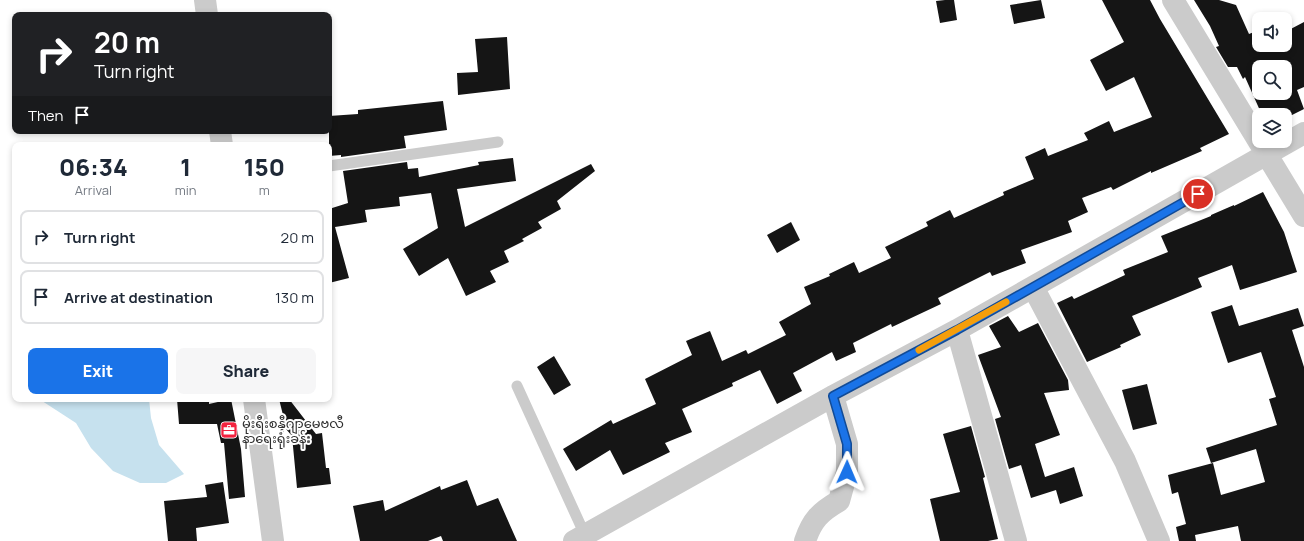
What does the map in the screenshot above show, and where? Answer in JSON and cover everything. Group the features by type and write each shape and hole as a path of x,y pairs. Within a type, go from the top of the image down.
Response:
{"street":[{"path":"205,0 207,12"},
{"path":"1173,0 1302,210"},
{"path":"580,538 833,396 957,330 1304,133"},
{"path":"1033,287 1125,461 1158,541"},
{"path":"957,330 1016,541"},
{"path":"805,541 810,526 824,510 839,500 847,472 847,444 833,396"},
{"path":"254,402 273,541"}],"lane":[{"path":"332,166 498,142"},
{"path":"518,386 580,538"}],"water":[{"path":"44,402 149,402 151,418 159,445 184,474 166,483 140,483 113,471 91,448 76,423"}],"building":[{"path":"954,0 957,20 940,23 936,1"},
{"path":"1041,0 1045,18 1014,24 1010,5"},
{"path":"1102,0 1150,0 1229,134 1200,148 1202,151 1151,173 1151,171 1113,190 1111,187 1082,198 1088,212 1068,221 1072,232 1021,250 1026,263 992,276 990,272 938,298 941,304 892,327 891,324 853,343 856,352 836,361 832,352 793,373 802,391 777,404 760,370 732,383 733,386 682,409 692,432 665,443 670,452 623,475 610,450 576,471 563,449 611,420 613,424 656,404 645,379 692,355 686,341 710,331 722,361 746,350 748,354 786,335 779,322 811,304 804,287 830,276 829,274 854,262 859,273 891,258 885,247 928,226 926,222 950,210 954,218 1004,195 1003,192 1034,179 1025,157 1045,148 1048,156 1088,140 1084,133 1109,121 1114,132 1152,117 1134,77 1106,91 1090,60 1124,42"},
{"path":"1194,0 1219,0 1236,5 1249,34 1252,33 1252,52 1292,52 1292,28 1304,22 1304,87 1297,90 1304,109 1292,115 1292,108 1259,108 1255,100 1292,100 1292,60 1252,60 1252,93 1245,77 1243,79 1237,67 1228,67 1216,47 1219,46 1210,26"},
{"path":"507,37 510,89 458,95 457,73 478,72 475,39"},
{"path":"443,101 447,130 404,136 406,148 341,157 341,155 332,156 332,142 329,142 329,134 332,134 332,116 358,114 358,110"},
{"path":"513,158 516,181 457,189 465,227 591,164 595,171 557,201 561,209 538,222 542,228 522,239 524,241 504,251 509,262 490,271 496,282 466,296 448,258 419,276 403,249 438,228 431,193 399,197 400,206 365,210 367,222 335,227 349,278 332,282 332,208 348,203 343,171 407,162 408,169 418,168 419,177 479,165 478,162"},
{"path":"1263,192 1284,232 1297,272 1240,290 1232,265 1198,278 1202,287 1132,316 1141,335 1120,345 1121,347 1087,362 1057,303 1072,296 1074,299 1125,275 1123,270 1168,252 1161,236 1211,216"},
{"path":"791,222 800,240 777,253 767,235"},
{"path":"1232,305 1239,326 1298,308 1304,326 1292,330 1304,367 1304,541 1241,541 1238,526 1195,535 1196,541 1179,541 1176,527 1186,524 1178,492 1172,494 1168,475 1213,463 1221,495 1265,482 1256,449 1211,463 1206,448 1277,425 1269,399 1276,397 1261,352 1228,363 1211,312"},
{"path":"1008,316 1019,332 1038,323 1068,380 1069,390 1044,393 1060,435 1035,444 1045,477 1074,467 1083,496 1060,504 1056,490 1031,498 1021,465 1009,469 995,419 1001,417 978,355 1001,347 989,326"},
{"path":"554,356 571,385 554,395 537,367"},
{"path":"1147,384 1157,424 1133,430 1122,390"},
{"path":"177,402 209,402 209,404 218,402 232,402 241,449 245,497 229,499 224,443 221,443 217,424 179,424"},
{"path":"280,402 291,402 316,434 322,433 326,468 329,468 331,484 297,488 292,436 280,422 284,419"},
{"path":"971,426 985,477 983,478 998,539 988,541 940,541 930,499 960,492 943,434"},
{"path":"467,480 477,506 498,498 517,541 443,541 441,536 428,541 360,541 353,506 383,500 385,511 440,486 441,490"},
{"path":"223,482 229,523 196,528 197,541 168,541 164,501 207,497 205,485"}],"slow traffic":[{"path":"919,350 1006,302"}],"place":[{"name":"မိုးရီးစန္နီဂျာမေဗလီ နာရေးရုံးခန်း","path":"229,430"}],"route":[{"path":"847,472 847,444 833,396 957,330 1198,194"}]}
